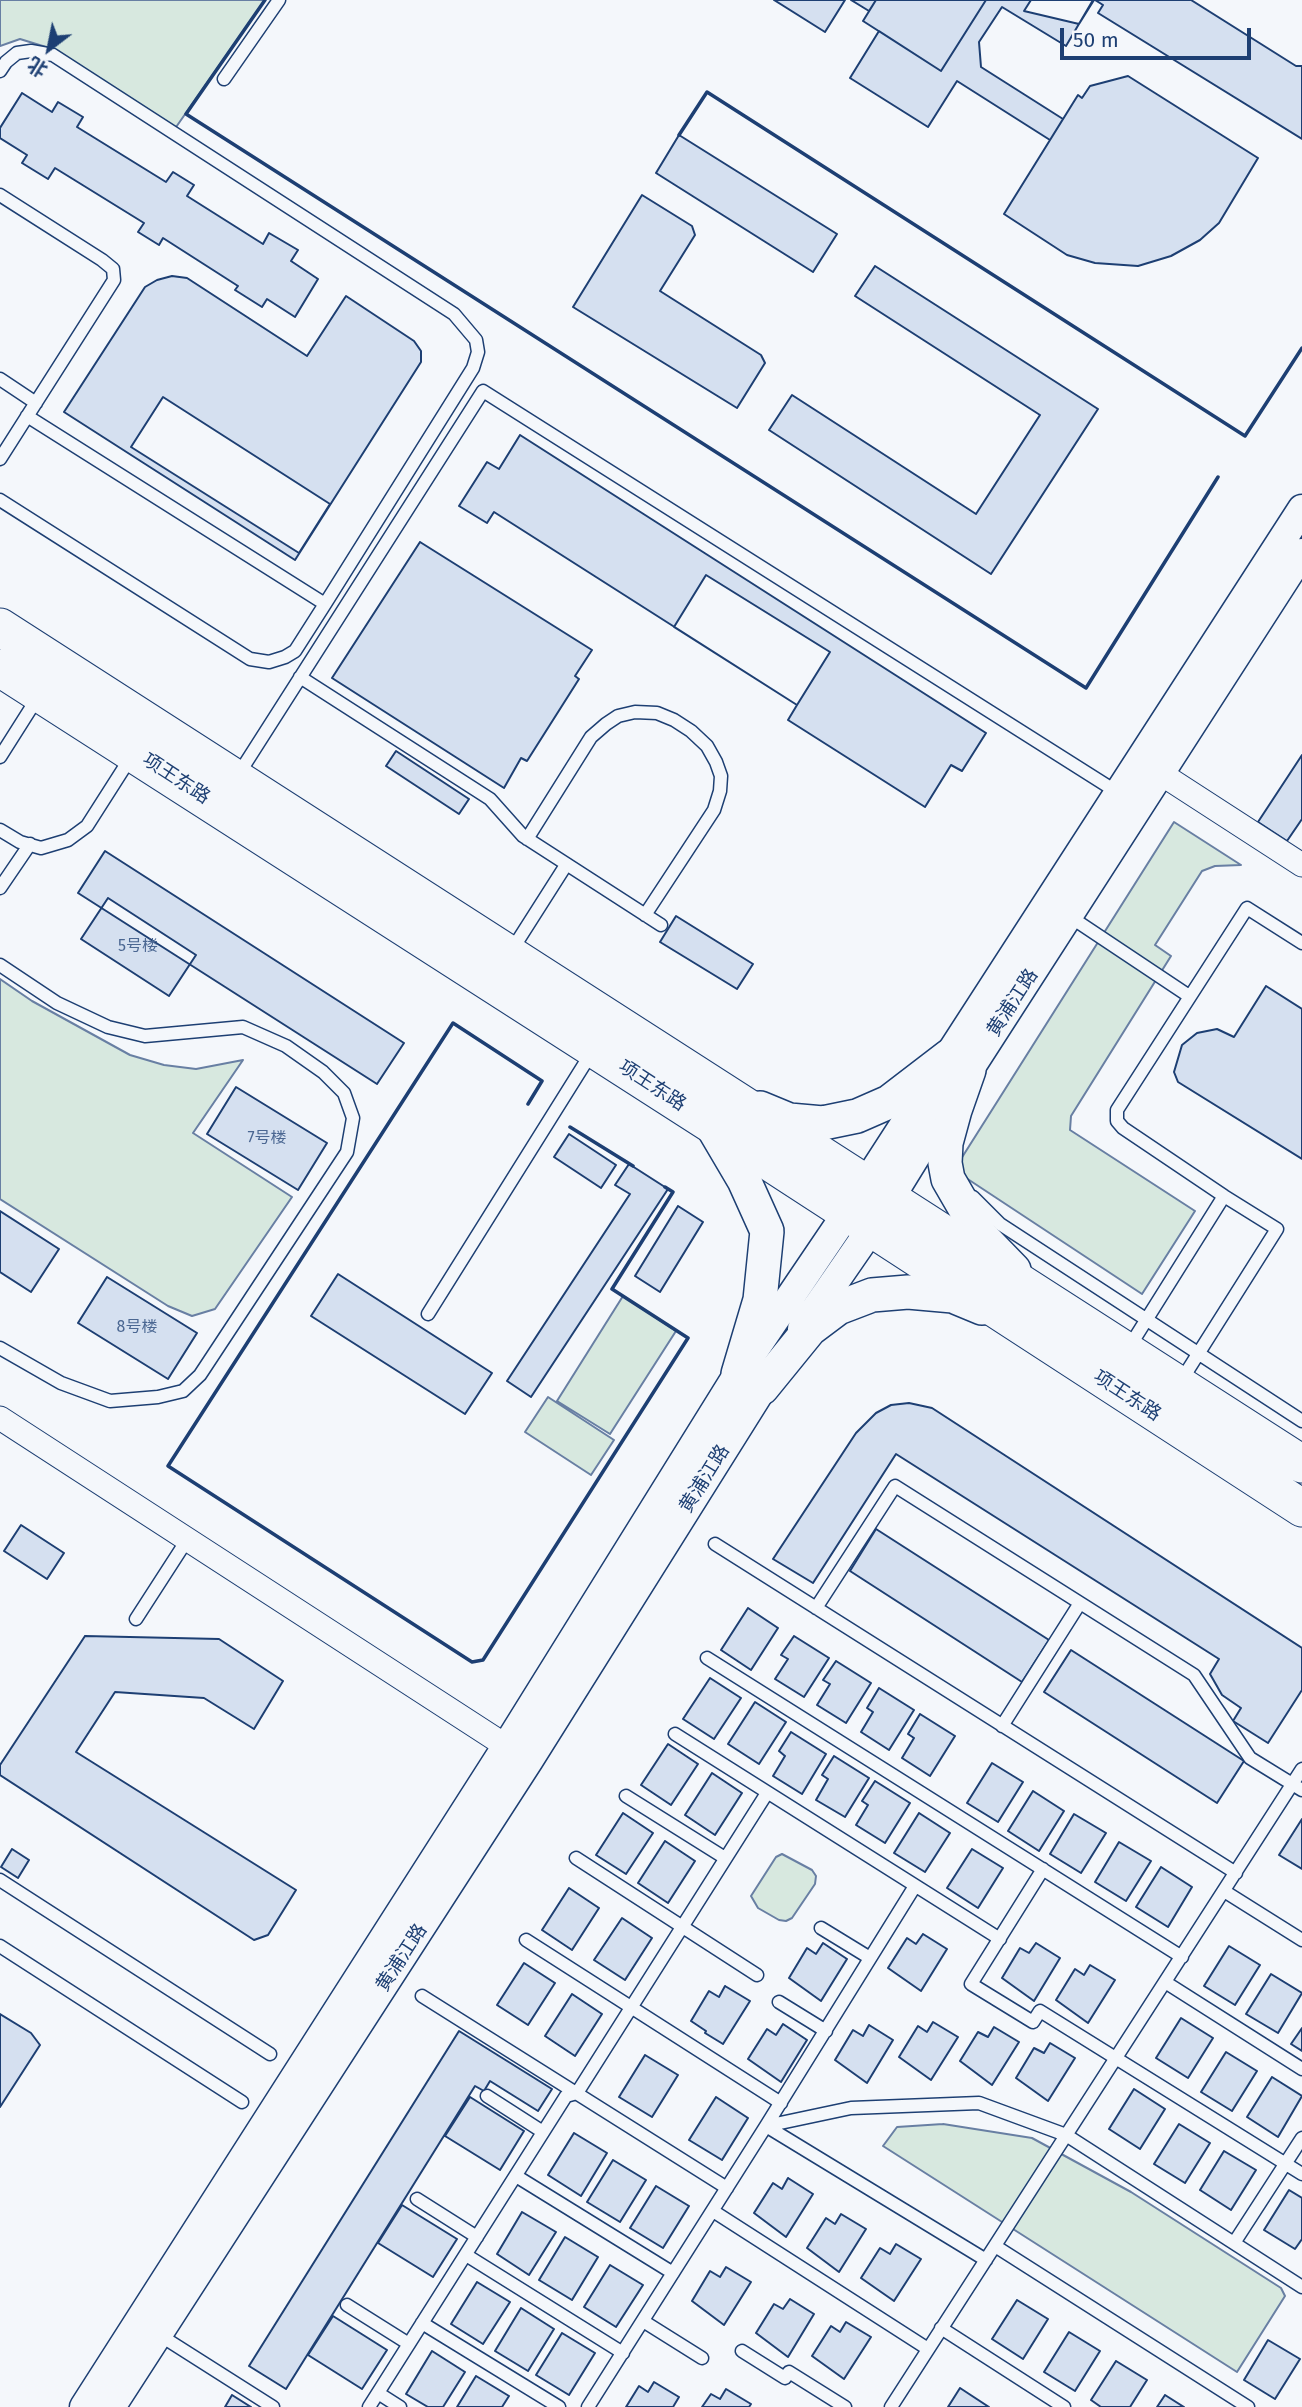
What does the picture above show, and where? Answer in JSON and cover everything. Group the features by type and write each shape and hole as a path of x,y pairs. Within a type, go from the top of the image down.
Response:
{"main road":[{"name":"项王东路","path":"0,627 50,679 868,1206 1010,1320 1302,1508"},
{"name":"项王东路","path":"0,668 50,679"},
{"name":"项王东路","path":"143,738 236,778 500,968"},
{"path":"750,1381 767,1231 744,1180 721,1110 823,1123 857,1116 889,1102 959,1063"},
{"path":"959,1063 954,1110 946,1143 945,1163 948,1179 981,1236 1032,1290"},
{"name":"项王东路","path":"868,1206 1032,1290 1302,1464"},
{"path":"750,1381 838,1308 872,1295 908,1292 953,1296 1010,1320"}],"street":[{"name":"黄浦江路","path":"111,2407 750,1381 868,1206 1149,766 1302,509"},
{"name":"黄浦江路","path":"1058,910 1117,792 1149,766 1302,553"},
{"path":"1149,766 1302,865"},
{"path":"0,1418 517,1754"},
{"name":"黄浦江路","path":"84,2407 517,1754"}],"lane":[{"path":"224,79 279,0"},
{"path":"0,71 17,53 31,51 52,55 454,314 476,340 478,352 473,368 325,604 295,651 285,657 268,662 250,659 0,500"},
{"path":"0,195 102,260 113,269 114,280 0,459"},
{"path":"0,379 36,403"},
{"path":"236,778 483,391 1117,792"},
{"path":"27,416 325,604"},
{"path":"300,677 491,799 527,839 661,925"},
{"path":"0,757 50,679"},
{"path":"527,839 592,737 606,723 618,716 635,712 657,713 674,720 707,746 721,776 720,791 714,810 645,915"},
{"path":"0,830 20,842 41,848 68,840 87,826 143,738"},
{"path":"0,888 30,844"},
{"path":"500,968 566,865"},
{"path":"1179,1384 1277,1229 1123,1128 1117,1121 1116,1110 1247,908 1302,943"},
{"path":"1058,910 1189,996"},
{"path":"0,965 57,1003 108,1027 145,1036 243,1027 286,1046 323,1072 344,1093 353,1118 347,1152 200,1376 183,1391 158,1397 110,1401 61,1383 0,1348"},
{"path":"428,1314 603,1034"},
{"path":"954,1170 975,1201 1000,1224 1302,1421"},
{"path":"1127,1351 1224,1196"},
{"path":"816,1608 895,1486 1194,1675 1250,1758 1297,1787"},
{"path":"136,1619 187,1540"},
{"path":"715,1545 1236,1873"},
{"path":"1002,1726 1080,1603"},
{"path":"707,1658 1182,1957"},
{"path":"676,1734 1000,1939"},
{"path":"891,2407 1224,1891 1297,1787 1302,1769"},
{"path":"369,2407 566,2096 576,2093 767,1793"},
{"path":"626,1796 725,1858"},
{"path":"576,1858 758,1975"},
{"path":"1043,1869 971,1984 1033,2022 1040,2011 1302,2174"},
{"path":"0,1880 270,2054"},
{"path":"588,2407 915,1886"},
{"path":"1224,1891 1302,1940"},
{"path":"821,1928 870,1958"},
{"path":"526,1940 781,2103"},
{"path":"0,1946 242,2102"},
{"path":"1165,1982 1302,2069"},
{"path":"422,1996 727,2188"},
{"path":"779,2002 826,2031"},
{"path":"487,2096 543,2132"},
{"path":"766,2126 851,2109 979,2103 1066,2136 1302,2287"},
{"path":"766,2126 986,2260"},
{"path":"1234,2243 1302,2138"},
{"path":"516,2176 673,2273"},
{"path":"417,2199 477,2236"},
{"path":"713,2211 928,2349"},
{"path":"995,2246 1248,2407"},
{"path":"466,2255 623,2353"},
{"path":"347,2305 409,2344"},
{"path":"643,2321 702,2358"},
{"path":"422,2323 559,2407"},
{"path":"941,2329 1064,2407"},
{"path":"158,2334 273,2407"},
{"path":"742,2351 785,2378 789,2372 845,2407"},
{"path":"378,2393 400,2407"}],"shaded area":[{"path":"0,0 265,0 174,130 46,47 20,39 0,46"},
{"path":"1174,822 1241,865 1215,866 1202,871 1155,945 1171,956 1071,1116 1070,1130 1195,1211 1142,1294 954,1170"},
{"path":"0,979 32,1001 130,1055 164,1065 196,1069 243,1060 193,1133 292,1197 215,1309 192,1316 168,1306 0,1199"},
{"path":"623,1296 676,1331 610,1434 557,1401"},
{"path":"548,1397 614,1440 591,1475 525,1432"},
{"path":"782,1854 812,1870 816,1876 815,1884 792,1918 786,1921 758,1908 751,1896 776,1857"},
{"path":"943,2124 1032,2138 1131,2192 1281,2288 1285,2296 1237,2372 883,2146 897,2127"}],"building":[{"path":"774,0 845,0 825,32"},
{"path":"851,0 876,0 869,11"},
{"path":"876,0 986,0 941,71 863,21"},
{"path":"986,0 1093,0 1066,46 1002,7 979,42 981,67 1063,119 1050,140 957,81 928,127 850,78 879,31 941,71"},
{"path":"1031,0 1094,0 1079,24 1024,11"},
{"path":"1095,0 1191,0 1296,66 1302,66 1302,139 1098,13 1103,5"},
{"path":"1128,76 1258,158 1219,223 1200,240 1171,256 1138,266 1095,263 1067,255 1004,214 1078,95 1082,98 1090,86"},
{"path":"22,93 52,112 58,102 83,117 77,127 166,182 173,172 194,185 187,196 263,244 269,233 298,250 291,261 318,279 295,317 267,299 262,307 235,290 238,286 163,238 159,245 138,232 144,223 55,168 48,179 22,163 27,155 0,138 0,128"},
{"path":"679,135 837,234 813,272 656,173"},
{"path":"642,195 692,226 695,235 660,291 761,355 765,363 737,408 573,307"},
{"path":"875,266 1098,409 991,574 769,430 792,395 976,514 1040,415 855,296"},
{"path":"172,276 187,278 307,356 346,296 414,341 421,351 421,362 295,560 64,412 145,287"},
{"path":"163,397 330,504 299,553 131,447"},
{"path":"520,435 986,733 962,771 951,765 925,807 788,720 797,705 494,512 487,523 459,506 487,462 499,469"},
{"path":"420,542 592,650 575,676 579,679 527,761 521,758 504,788 332,678"},
{"path":"706,575 830,652 797,705 674,627"},
{"path":"396,751 469,799 459,814 386,766"},
{"path":"1302,755 1302,819 1287,841 1258,822"},
{"path":"105,851 404,1043 377,1084 78,893"},
{"path":"108,898 196,955 169,996 81,939"},
{"path":"676,916 753,964 737,989 660,942"},
{"path":"1266,986 1302,1009 1302,1159 1178,1082 1174,1072 1182,1045 1197,1033 1217,1029 1234,1037"},
{"path":"236,1087 327,1143 298,1190 207,1134"},
{"path":"569,1134 616,1165 601,1188 554,1157"},
{"path":"629,1164 668,1189 531,1397 507,1381 630,1194 615,1185"},
{"path":"678,1206 703,1222 660,1292 635,1276"},
{"path":"0,1211 59,1249 31,1292 0,1272"},
{"path":"338,1274 492,1373 465,1414 311,1316"},
{"path":"107,1277 197,1333 168,1379 78,1323"},
{"path":"909,1403 932,1408 1302,1648 1302,1690 1268,1743 1233,1721 1241,1708 1222,1695 1210,1674 1219,1659 896,1454 813,1583 773,1559 856,1433 876,1413 891,1405"},
{"path":"21,1525 64,1553 47,1579 4,1551"},
{"path":"876,1529 1049,1640 1022,1682 850,1571"},
{"path":"748,1608 778,1628 751,1670 721,1650"},
{"path":"85,1636 219,1639 283,1681 254,1729 204,1698 115,1692 76,1752 296,1890 268,1935 254,1940 0,1775 0,1765"},
{"path":"794,1636 829,1658 804,1697 775,1679 788,1659 781,1655"},
{"path":"1071,1650 1244,1761 1217,1803 1044,1692"},
{"path":"836,1661 871,1683 846,1723 817,1705 830,1684 823,1680"},
{"path":"710,1678 741,1698 714,1739 683,1719"},
{"path":"879,1688 914,1710 889,1750 861,1732 873,1712 867,1708"},
{"path":"755,1702 786,1722 759,1764 728,1744"},
{"path":"920,1714 955,1736 930,1776 902,1758 914,1738 908,1734"},
{"path":"791,1732 826,1754 802,1794 773,1776 785,1756 779,1751"},
{"path":"668,1744 698,1764 671,1805 641,1785"},
{"path":"834,1756 869,1778 845,1817 816,1800 828,1779 822,1775"},
{"path":"992,1763 1023,1782 998,1822 967,1803"},
{"path":"712,1773 742,1793 715,1835 685,1815"},
{"path":"875,1781 910,1803 885,1843 856,1825 868,1805 862,1801"},
{"path":"1033,1791 1064,1811 1039,1851 1008,1831"},
{"path":"623,1813 653,1833 626,1874 596,1855"},
{"path":"919,1813 950,1833 925,1872 894,1853"},
{"path":"1074,1814 1106,1833 1081,1873 1050,1854"},
{"path":"1302,1819 1302,1869 1279,1855"},
{"path":"665,1841 695,1861 668,1903 638,1883"},
{"path":"1119,1842 1151,1861 1126,1901 1095,1882"},
{"path":"12,1849 29,1860 18,1878 1,1867"},
{"path":"972,1849 1003,1868 978,1908 947,1888"},
{"path":"1161,1867 1192,1887 1168,1927 1136,1907"},
{"path":"569,1888 599,1908 572,1950 542,1930"},
{"path":"622,1918 652,1938 625,1980 594,1960"},
{"path":"923,1934 947,1949 921,1991 888,1968 907,1938 916,1944"},
{"path":"823,1943 847,1959 821,2001 789,1978 807,1948 816,1954"},
{"path":"1036,1943 1060,1958 1034,2001 1002,1978 1020,1948 1029,1953"},
{"path":"1229,1946 1260,1965 1235,2005 1204,1986"},
{"path":"524,1963 555,1983 528,2025 497,2005"},
{"path":"1090,1965 1115,1980 1088,2023 1056,2000 1075,1969 1084,1975"},
{"path":"1271,1974 1302,1993 1278,2033 1246,2014"},
{"path":"725,1986 750,2001 723,2044 691,2021 709,1991 719,1997"},
{"path":"572,1994 602,2014 575,2056 545,2036"},
{"path":"0,2014 31,2033 40,2045 0,2107"},
{"path":"1181,2018 1213,2038 1188,2078 1156,2058"},
{"path":"933,2022 958,2037 931,2080 899,2057 918,2026 927,2032"},
{"path":"783,2024 807,2040 781,2082 748,2059 767,2029 776,2035"},
{"path":"869,2025 893,2040 867,2083 835,2060 853,2030 863,2036"},
{"path":"994,2027 1019,2042 992,2085 960,2061 978,2032 988,2037"},
{"path":"1302,2028 1302,2051 1291,2044"},
{"path":"459,2031 552,2089 538,2111 490,2081 484,2091 475,2086 286,2389 249,2366"},
{"path":"1050,2043 1075,2058 1048,2101 1016,2078 1034,2048 1044,2053"},
{"path":"1226,2052 1257,2071 1232,2111 1201,2092"},
{"path":"645,2055 678,2075 652,2117 619,2097"},
{"path":"1272,2077 1302,2096 1278,2137 1247,2117"},
{"path":"1134,2089 1165,2109 1140,2149 1109,2129"},
{"path":"470,2097 524,2131 500,2170 445,2136"},
{"path":"716,2097 748,2118 722,2160 689,2140"},
{"path":"1179,2124 1210,2143 1185,2183 1154,2164"},
{"path":"574,2133 607,2153 581,2196 548,2175"},
{"path":"1224,2151 1256,2170 1231,2210 1200,2190"},
{"path":"613,2160 646,2180 620,2222 587,2202"},
{"path":"788,2178 813,2194 786,2237 754,2213 773,2183 782,2189"},
{"path":"656,2186 689,2206 663,2248 630,2228"},
{"path":"1289,2190 1302,2198 1302,2239 1295,2249 1264,2230"},
{"path":"402,2205 457,2239 433,2277 378,2243"},
{"path":"522,2212 556,2232 529,2275 497,2254"},
{"path":"841,2214 866,2229 839,2272 807,2248 826,2218 835,2224"},
{"path":"565,2237 598,2257 572,2300 539,2280"},
{"path":"896,2244 921,2259 894,2301 861,2278 880,2248 890,2254"},
{"path":"610,2265 643,2285 616,2327 584,2307"},
{"path":"726,2267 751,2282 724,2325 692,2301 710,2271 720,2277"},
{"path":"477,2282 510,2302 483,2344 451,2324"},
{"path":"790,2299 814,2314 788,2357 756,2333 774,2304 783,2309"},
{"path":"1017,2300 1048,2319 1023,2359 992,2339"},
{"path":"521,2308 554,2329 528,2371 495,2351"},
{"path":"333,2316 387,2350 362,2389 308,2355"},
{"path":"846,2322 871,2337 844,2379 812,2356 831,2326 840,2332"},
{"path":"1069,2332 1100,2351 1075,2391 1044,2372"},
{"path":"562,2333 595,2353 569,2395 536,2375"},
{"path":"1268,2340 1300,2359 1275,2399 1244,2380"},
{"path":"432,2351 465,2372 443,2407 428,2407 406,2394"},
{"path":"1116,2361 1147,2380 1130,2407 1101,2407 1091,2400"},
{"path":"476,2376 509,2396 502,2407 457,2407"},
{"path":"654,2382 679,2397 673,2407 626,2407 639,2386 648,2392"},
{"path":"960,2388 989,2407 948,2407"},
{"path":"726,2389 751,2404 749,2407 702,2407 711,2394 720,2399"},
{"path":"232,2395 251,2407 225,2407"},
{"path":"1165,2395 1184,2407 1157,2407"}],"wall":[{"path":"265,0 186,114 1086,688 1218,477"},
{"path":"679,135 707,92 1245,436 1302,348"},
{"path":"528,1104 542,1081 453,1023 168,1466 472,1662 483,1660 688,1338 612,1289 673,1192 665,1187"},
{"path":"570,1127 633,1166"}]}
